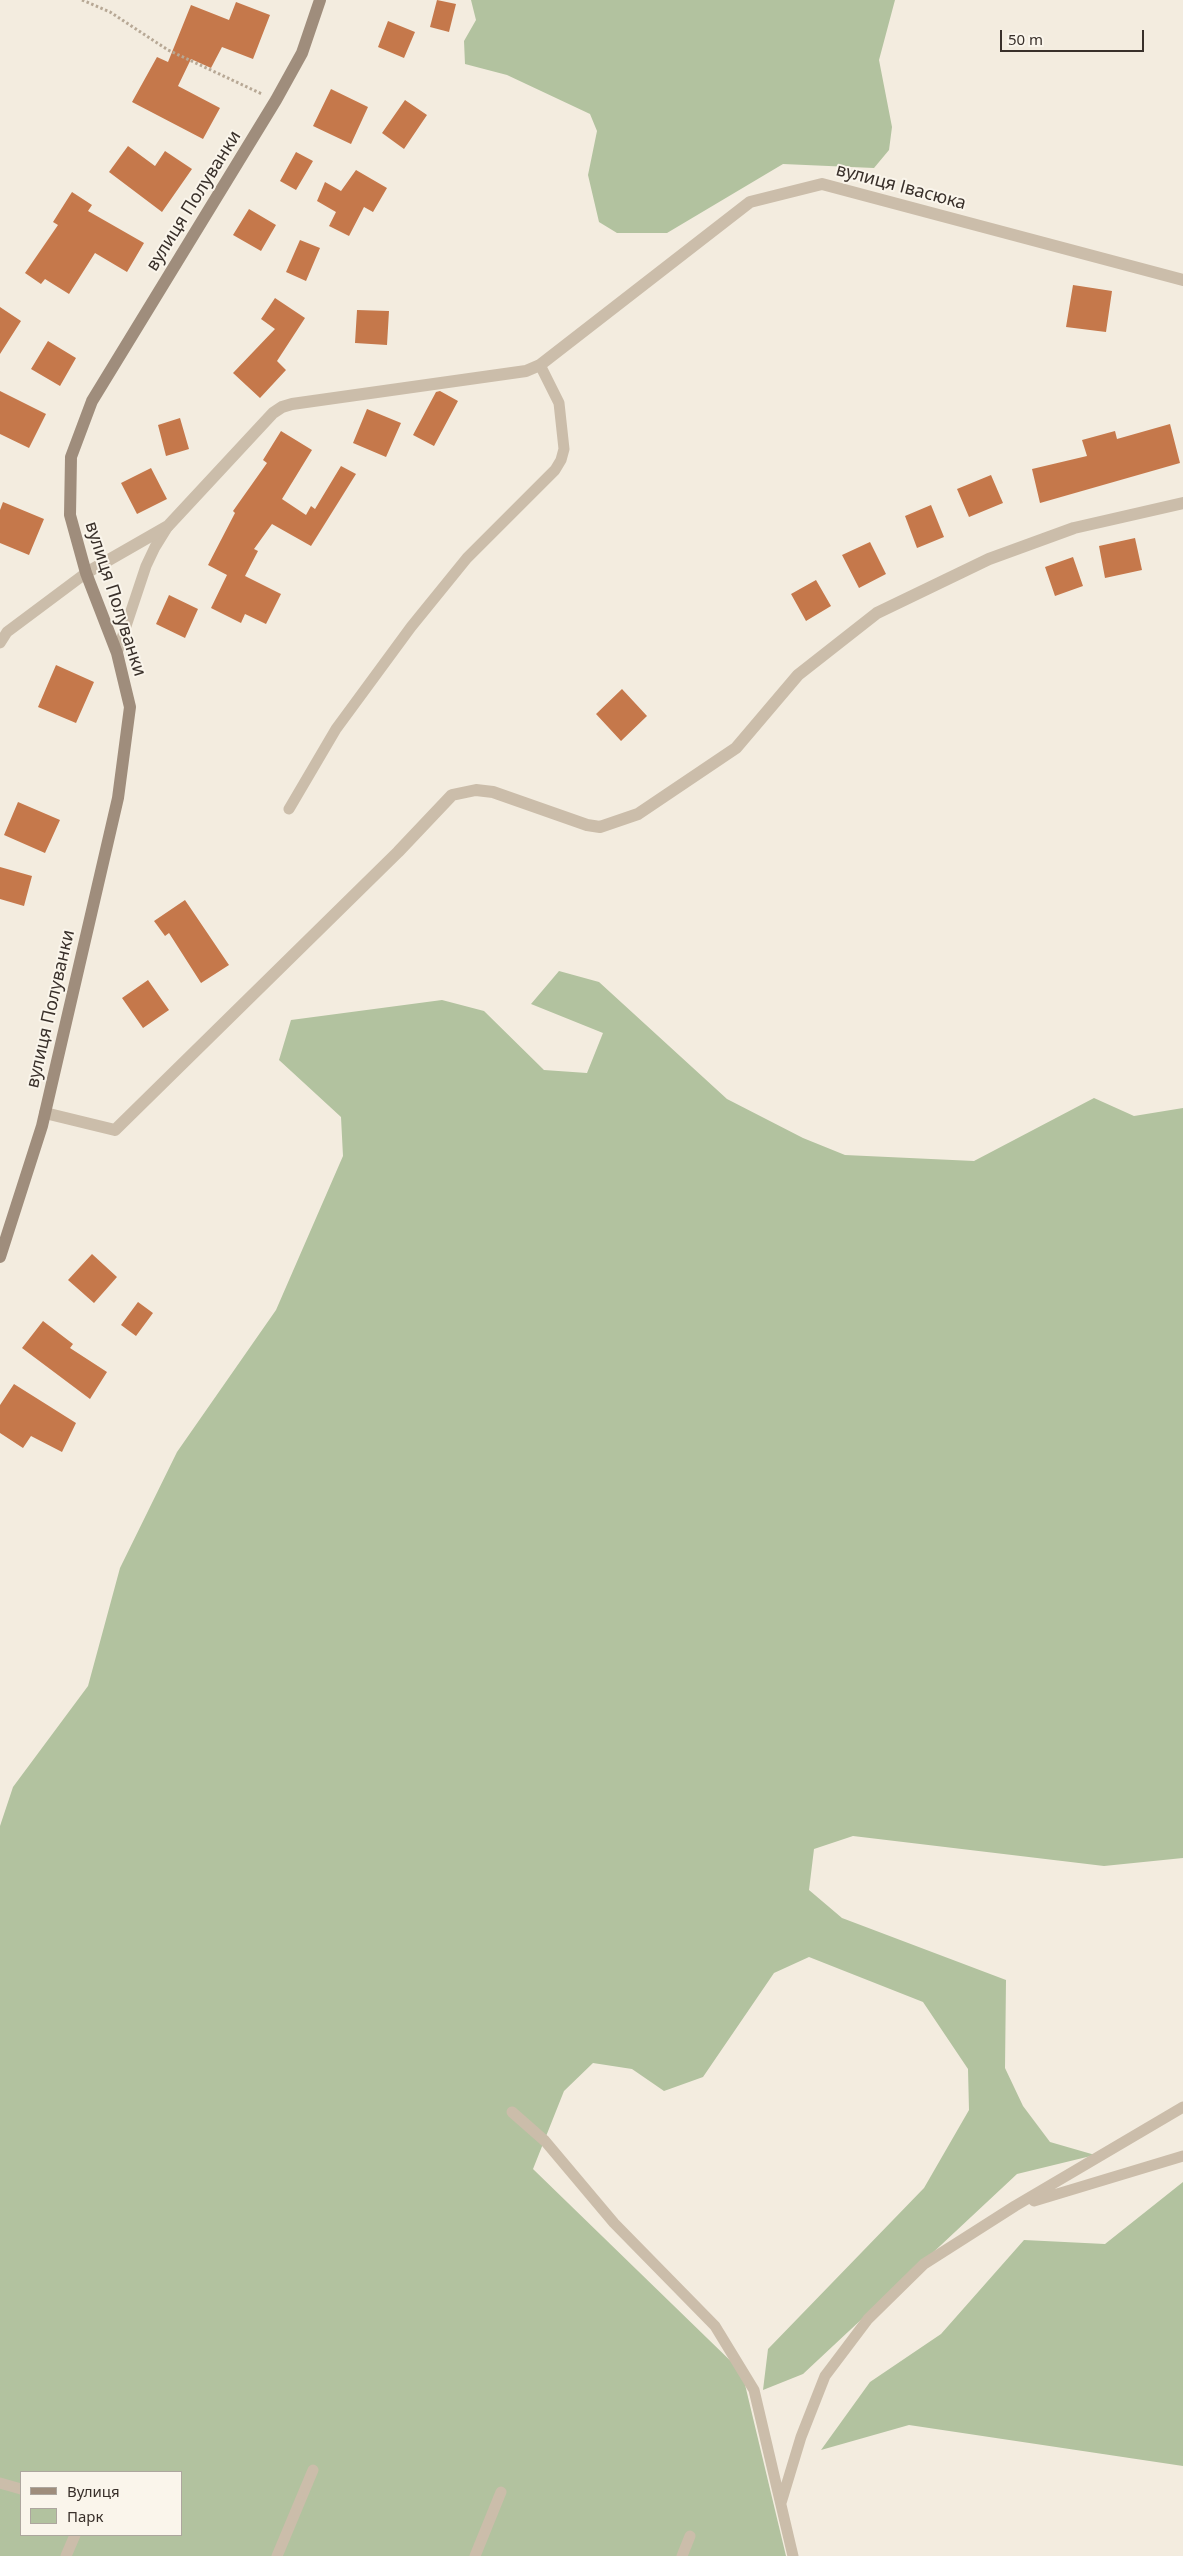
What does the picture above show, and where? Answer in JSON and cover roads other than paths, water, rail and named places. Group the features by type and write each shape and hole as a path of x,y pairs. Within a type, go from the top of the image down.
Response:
{"street":[{"name":"вулиця Полуванки","path":"0,1257 45,1113 118,798 130,707 117,653 86,573 70,515 71,457 92,401 276,100 302,53 320,0"},
{"name":"вулиця Івасюка","path":"86,573 168,526 273,413 282,407 292,404 526,371 540,364 750,202 822,184 1183,280"},
{"path":"45,1113 115,1130 398,852 452,795 476,790 493,792 587,825 600,827 638,814 736,748 798,675 877,613 990,559 1066,531 1183,503"}],"lane":[{"path":"289,809 336,729 411,628 467,558 555,470 561,460 564,449 559,403 540,364"},
{"path":"117,653 146,566 168,526"},
{"path":"0,643 8,632 86,573"},
{"path":"781,2504 801,2437 825,2376 868,2319 924,2264 1015,2206 1183,2107"},
{"path":"512,2112 545,2141 614,2223 715,2326 754,2390 793,2556"},
{"path":"1015,2206 1183,2156"},
{"path":"277,2556 313,2470"},
{"path":"0,2483 20,2489"},
{"path":"475,2556 501,2492"},
{"path":"66,2556 75,2536"},
{"path":"682,2556 690,2536"}]}
